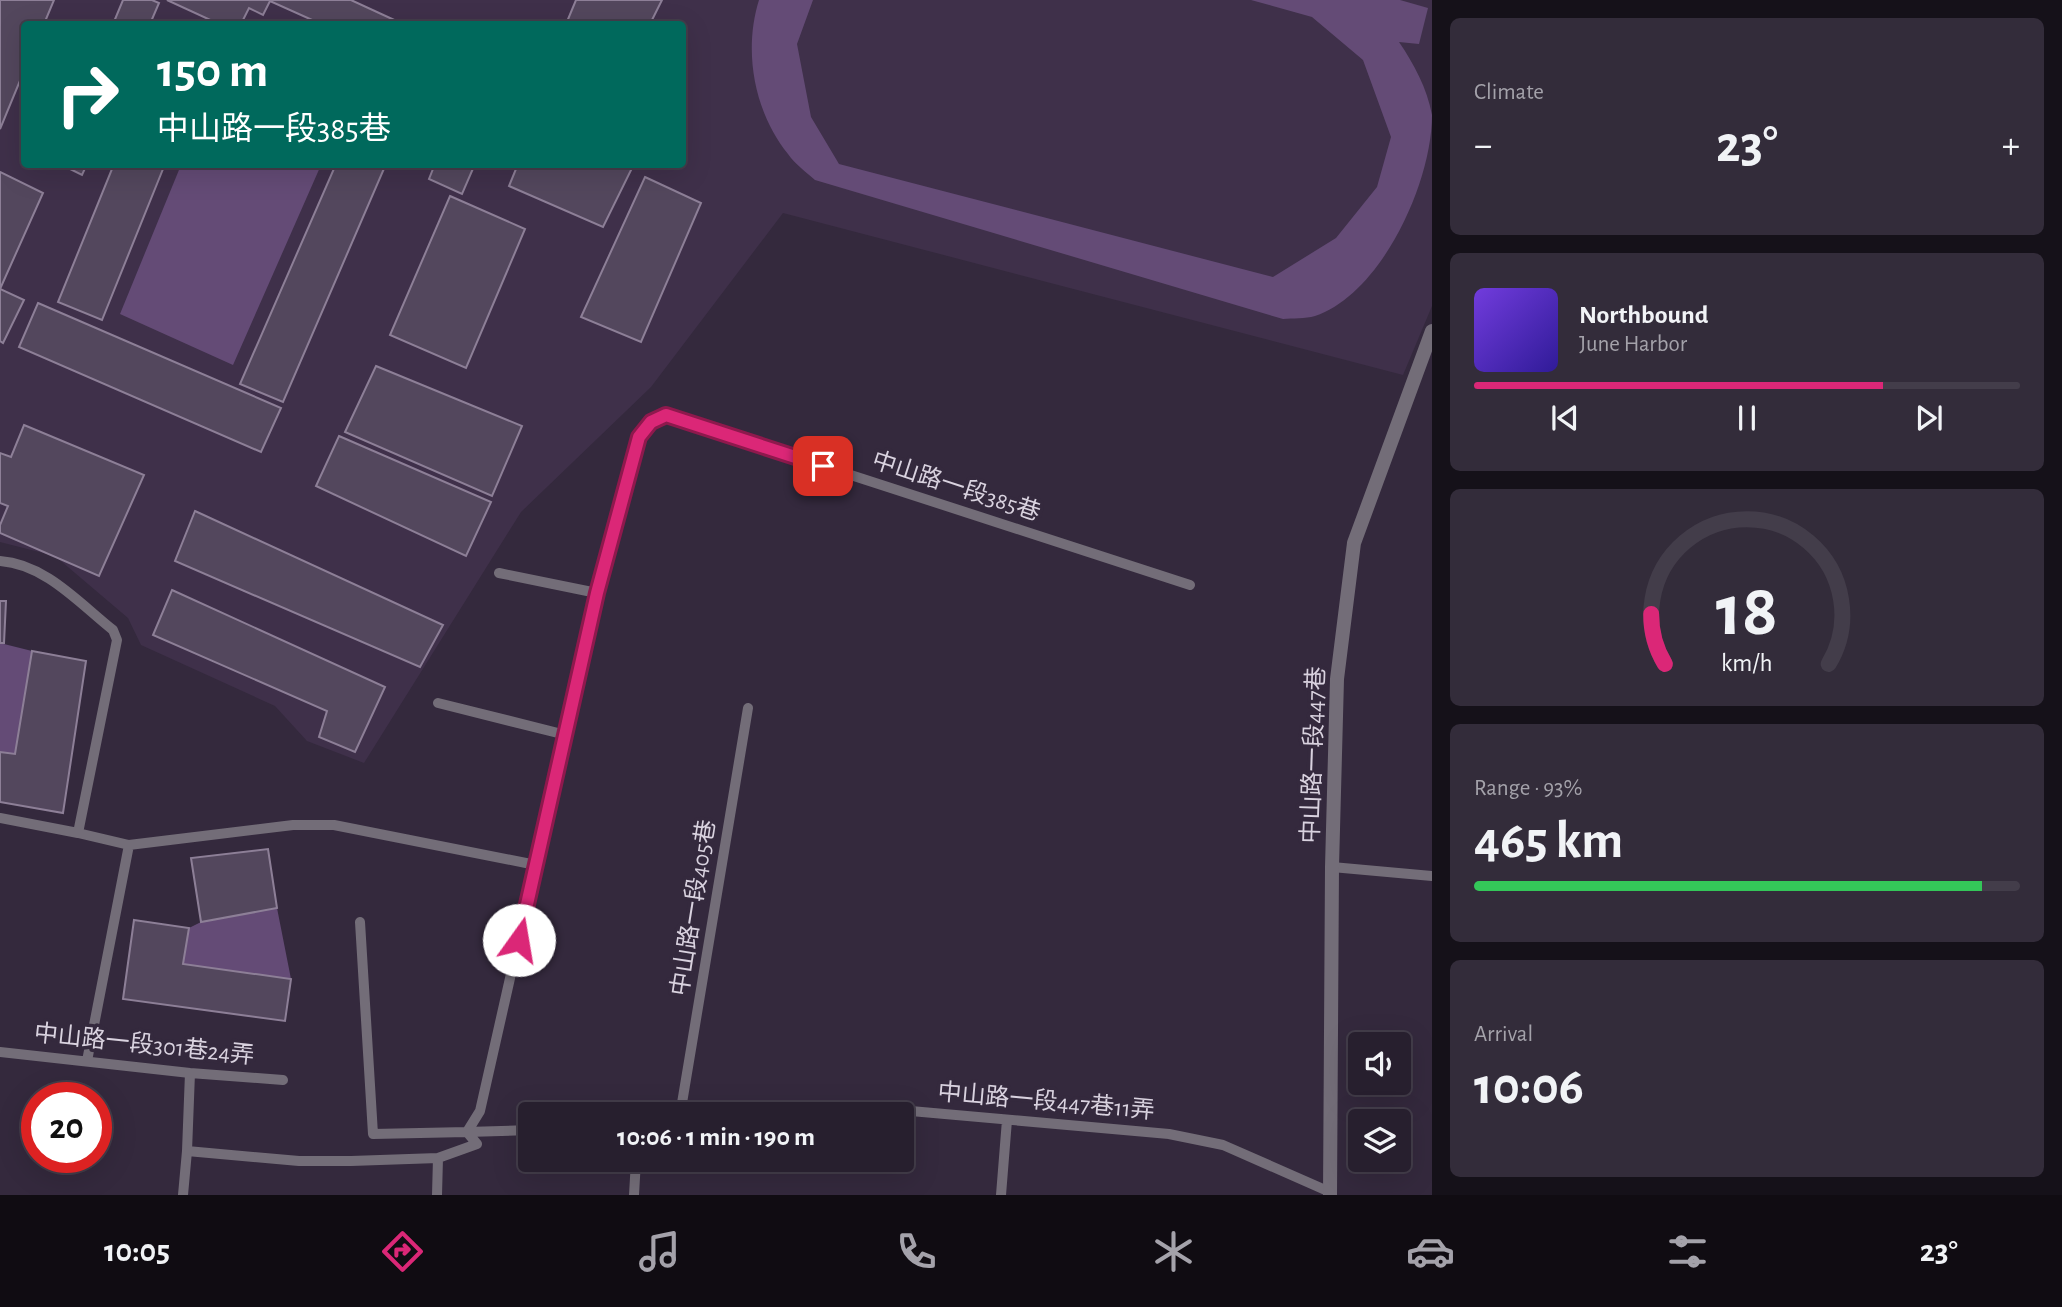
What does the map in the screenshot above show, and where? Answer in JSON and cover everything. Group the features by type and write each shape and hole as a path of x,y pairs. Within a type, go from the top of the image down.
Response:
{"street":[{"name":"中山路一段447巷","path":"1330,1194 1332,867 1337,679 1354,543 1432,331"}],"lane":[{"name":"中山路一段385巷","path":"467,1132 480,1111 597,593 639,437 651,422 666,415 1190,585"},
{"path":"0,561 15,562 48,578 113,631 117,640 78,833"},
{"path":"499,573 597,593"},
{"path":"438,703 566,735"},
{"name":"中山路一段405巷","path":"682,1102 748,708"},
{"path":"0,818 129,845 293,825 334,825 536,865"},
{"path":"87,1061 129,845"},
{"path":"1332,867 1432,876"},
{"path":"360,922 373,1134 518,1130"},
{"name":"中山路一段301巷24弄","path":"0,1052 190,1073 283,1080"},
{"path":"183,1195 190,1073"},
{"name":"中山路一段447巷11弄","path":"914,1111 1169,1134 1223,1145 1330,1194"},
{"path":"1001,1195 1007,1120"},
{"path":"187,1151 299,1161 438,1158 477,1144 467,1132"},
{"path":"437,1195 438,1158"},
{"path":"634,1195 635,1172"}],"shaded area":[{"path":"0,0 1432,0 1432,306 1403,375 783,213 651,387 521,512 364,763 307,741 275,706 141,645 128,618 55,556 0,542"},
{"path":"759,0 813,0 797,44 811,117 839,164 1273,277 1336,238 1377,187 1391,137 1363,60 1312,17 1251,0 1400,0 1428,8 1419,44 1399,42 1419,77 1432,115 1430,142 1423,172 1398,233 1381,261 1361,285 1339,304 1315,316 1283,319 815,180 794,161 776,137 760,100 752,60 754,20"},
{"path":"180,168 320,168 233,365 120,314"},
{"path":"0,643 32,651 15,754 0,752"},
{"path":"277,908 291,979 183,964 189,928 201,922"}],"building":[{"path":"0,0 54,0 45,21 21,21 21,78 0,129"},
{"path":"123,0 152,0 159,3 151,21 114,21"},
{"path":"167,0 351,0 396,21 314,21 270,1 263,15 249,8 242,21 212,21"},
{"path":"576,0 662,0 652,21 567,21"},
{"path":"68,168 85,168 82,175"},
{"path":"112,168 163,168 102,320 58,302"},
{"path":"334,168 384,168 283,402 240,384"},
{"path":"433,168 473,168 462,194 429,179"},
{"path":"516,168 632,168 603,227 509,186"},
{"path":"0,172 43,193 0,289"},
{"path":"645,177 701,203 641,342 581,317"},
{"path":"450,196 525,229 466,368 390,335"},
{"path":"0,289 24,300 3,343 0,341"},
{"path":"38,303 281,408 261,452 19,347"},
{"path":"376,366 522,426 492,496 345,432"},
{"path":"24,425 144,475 99,576 0,533 0,525 8,506 0,503 0,453 11,457"},
{"path":"339,436 491,502 466,556 316,486"},
{"path":"195,511 443,625 420,667 175,561"},
{"path":"172,590 385,687 355,752 319,737 327,711 153,635"},
{"path":"0,601 6,601 4,643 0,643"},
{"path":"32,651 86,661 63,813 0,802 0,752 15,754"},
{"path":"268,849 277,908 201,922 191,858"},
{"path":"134,920 189,928 183,964 291,979 285,1021 123,999"}],"route":[{"path":"519,940 597,593 639,437 651,422 666,415 823,466"}]}
